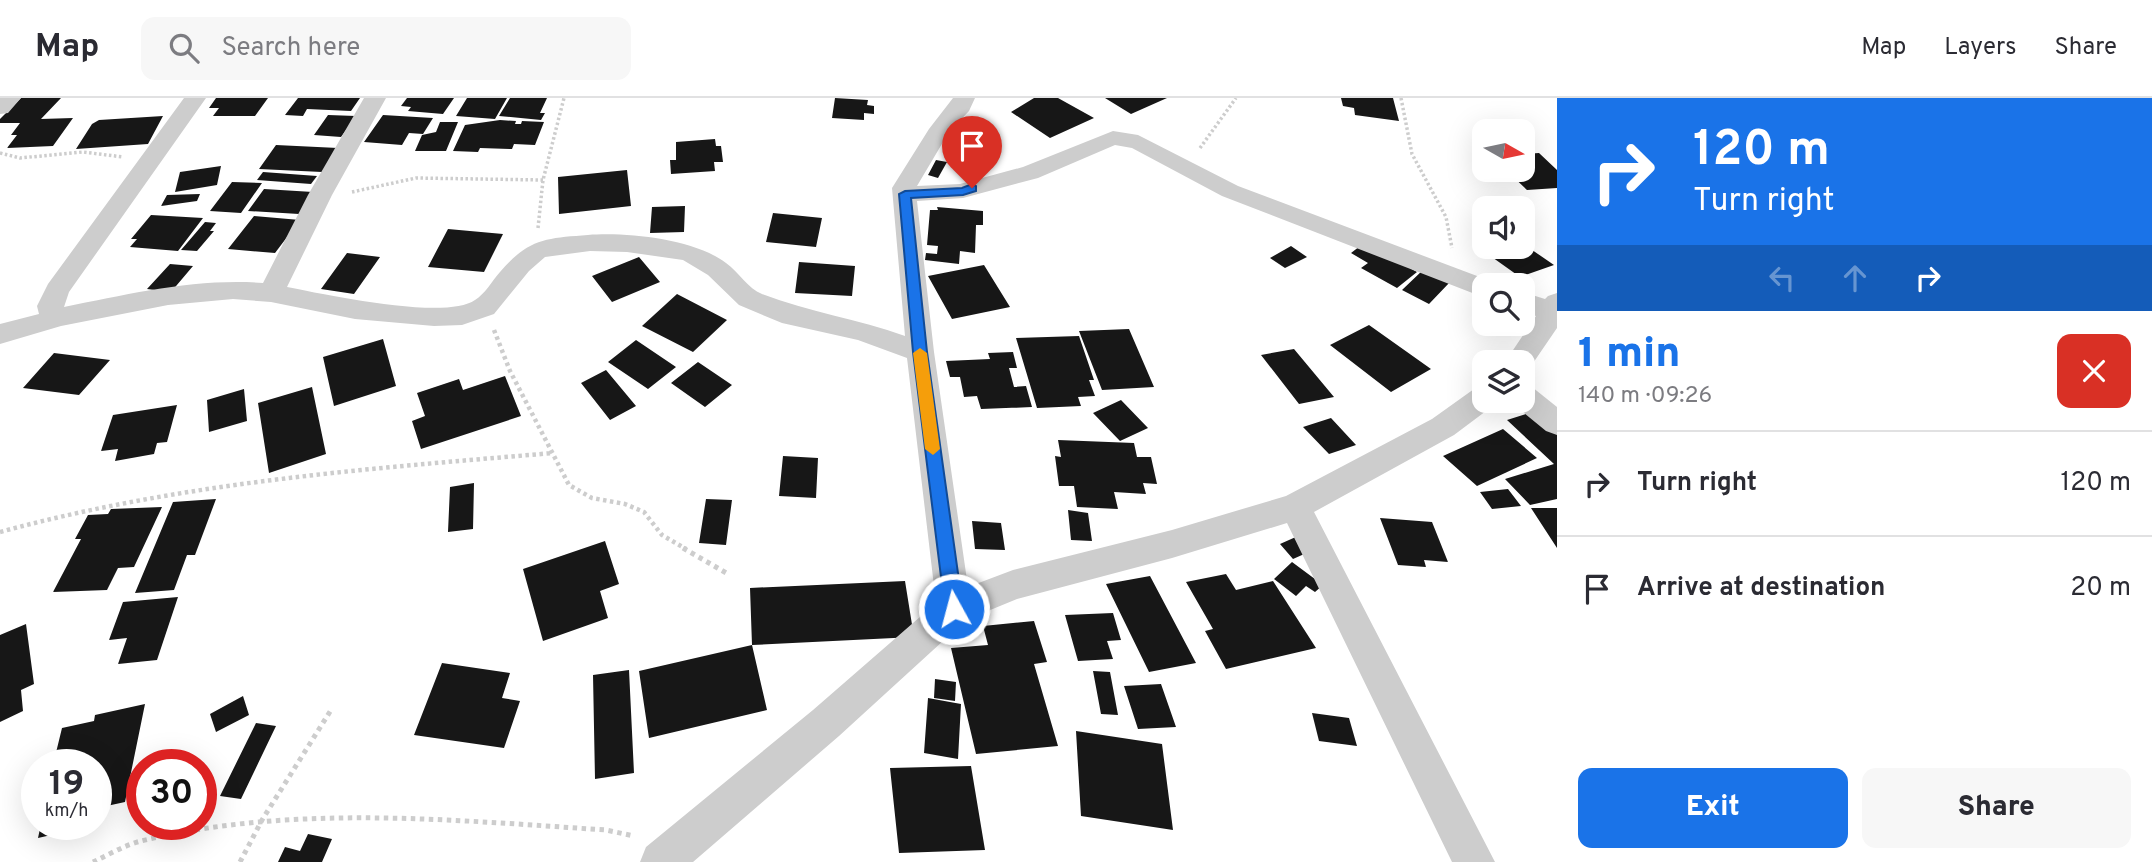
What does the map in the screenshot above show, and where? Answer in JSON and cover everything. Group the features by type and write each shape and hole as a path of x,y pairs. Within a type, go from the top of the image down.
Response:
{"street":[{"path":"0,108 10,98"},
{"path":"61,317 52,313 50,306 57,290 152,162 195,98"},
{"path":"271,293 320,195 375,98"},
{"path":"954,609 920,352 904,188 922,157 964,98"},
{"path":"905,194 963,191 992,181 1030,173 1113,138 1138,142 1230,191 1472,284"},
{"path":"0,334 61,317 168,296 233,290 271,293 355,310 434,317 462,316 485,307 496,290 538,250 590,243 627,243 690,253 717,269 748,299 792,316 863,331 920,352"},
{"path":"1527,350 1544,327 1554,307 1535,303"},
{"path":"1535,405 1557,423"},
{"path":"670,854 826,723 954,609 1013,585 1172,544 1296,507 1443,427 1472,406"},
{"path":"1296,507 1474,862"}],"path":[{"path":"538,250 543,180 564,98"},
{"path":"1185,168 1236,98"},
{"path":"1401,98 1412,154 1446,217 1459,280"},
{"path":"0,153 20,158 96,152 152,162"},
{"path":"320,195 362,191 416,178 543,180"},
{"path":"485,307 510,371 569,485 593,498 625,504 644,512 662,535 727,574"},
{"path":"0,532 139,497 261,480 553,453"},
{"path":"240,862 262,820 331,710"},
{"path":"93,862 139,841 262,820 429,818 606,830 670,854"}],"building":[{"path":"21,98 61,98 41,119 73,118 53,146 7,148 17,135 11,135 20,123 0,123 0,119"},
{"path":"216,98 268,98 255,116 213,116 219,108 209,108"},
{"path":"298,98 360,98 351,111 307,109 303,116 285,115"},
{"path":"407,98 454,98 443,114 408,111 411,107 401,106"},
{"path":"467,98 507,98 495,119 456,116"},
{"path":"510,98 547,98 540,113 545,113 541,120 499,116"},
{"path":"835,98 868,100 867,105 874,106 874,114 864,113 864,120 832,118"},
{"path":"1034,98 1058,98 1094,118 1050,138 1011,112"},
{"path":"1105,98 1167,98 1131,114"},
{"path":"1341,98 1393,98 1399,121 1355,115 1354,108 1343,106"},
{"path":"328,115 356,116 341,137 314,135"},
{"path":"383,115 433,118 423,134 409,133 402,145 364,142"},
{"path":"163,116 148,144 76,149 92,124 99,120"},
{"path":"500,120 516,121 515,124 521,124 522,121 544,122 535,145 514,144 512,149 480,148 478,152 453,151 465,125"},
{"path":"440,122 458,122 446,151 415,151 422,135 436,132"},
{"path":"973,138 992,151 970,162 951,148"},
{"path":"715,139 716,146 721,146 723,162 714,162 715,171 671,174 670,160 676,160 676,142"},
{"path":"276,145 338,148 322,172 259,169"},
{"path":"1535,153 1539,153 1557,170 1557,188 1527,190 1519,182 1535,182"},
{"path":"936,160 947,162 938,178 928,175"},
{"path":"221,166 217,185 175,192 180,172"},
{"path":"627,170 631,206 559,214 558,177"},
{"path":"263,172 317,176 311,184 257,180"},
{"path":"232,182 262,183 241,213 210,211"},
{"path":"264,189 313,192 299,214 248,211"},
{"path":"200,194 197,201 161,206 167,195"},
{"path":"685,206 684,232 650,233 652,207"},
{"path":"937,207 983,211 983,225 976,225 975,253 960,251 959,264 925,260 926,253 937,254 938,246 927,245 930,210 938,210"},
{"path":"773,213 822,218 816,247 766,242"},
{"path":"151,215 203,218 178,251 130,247 137,239 131,239"},
{"path":"254,216 300,220 275,253 228,249"},
{"path":"205,222 216,223 210,231 214,231 197,251 181,250"},
{"path":"448,229 503,234 484,272 428,267"},
{"path":"1364,243 1417,272 1397,288 1361,268 1368,263 1351,253"},
{"path":"1291,246 1307,257 1285,268 1270,258"},
{"path":"1535,252 1554,265 1531,273 1514,273 1495,259 1535,259"},
{"path":"347,253 380,257 354,294 321,289"},
{"path":"639,257 660,282 612,302 592,276"},
{"path":"799,262 855,266 852,296 795,293"},
{"path":"170,264 193,266 171,292 147,289"},
{"path":"984,265 1010,307 952,319 928,276"},
{"path":"1424,269 1450,282 1429,304 1402,290"},
{"path":"677,294 727,320 693,352 642,326"},
{"path":"1369,325 1431,369 1391,392 1330,345"},
{"path":"1129,329 1154,387 1102,390 1079,331"},
{"path":"1079,336 1094,380 1089,380 1095,396 1078,397 1081,406 1037,408 1016,338"},
{"path":"383,339 396,386 334,406 323,357"},
{"path":"636,340 676,367 648,389 608,362"},
{"path":"1294,349 1334,397 1299,404 1261,355"},
{"path":"1013,352 1017,368 1009,368 1014,387 1026,386 1032,407 981,409 977,396 964,397 960,377 950,377 946,361 990,359 988,353"},
{"path":"54,353 110,360 79,395 23,388"},
{"path":"698,362 732,385 705,407 671,383"},
{"path":"606,370 636,406 610,420 581,383"},
{"path":"505,376 521,416 421,449 412,421 425,416 417,393 459,379 463,390"},
{"path":"312,387 326,454 269,473 258,403"},
{"path":"244,389 247,421 209,432 207,400"},
{"path":"1121,400 1148,428 1120,441 1093,413"},
{"path":"177,405 167,442 157,443 154,454 115,461 118,449 101,451 113,415"},
{"path":"1533,413 1557,434 1557,499 1530,505 1505,479 1554,464 1507,420"},
{"path":"1331,418 1356,445 1329,454 1303,427"},
{"path":"1503,429 1537,458 1477,486 1443,456"},
{"path":"1058,440 1134,443 1137,457 1151,457 1157,484 1143,483 1146,494 1114,492 1118,509 1077,507 1074,486 1059,486 1055,456 1061,457"},
{"path":"783,456 818,458 816,498 779,496"},
{"path":"474,483 473,529 448,532 450,487"},
{"path":"1508,489 1521,506 1492,509 1480,492"},
{"path":"216,499 195,555 187,555 174,590 135,593 173,502"},
{"path":"706,499 732,500 726,545 699,543"},
{"path":"162,507 134,567 118,568 107,590 53,592 81,539 75,539 88,515 108,514 111,509"},
{"path":"1531,508 1557,508 1557,548"},
{"path":"1068,510 1088,513 1092,541 1071,540"},
{"path":"1380,518 1432,522 1448,562 1424,560 1426,567 1398,565"},
{"path":"972,521 1001,523 1005,550 975,549"},
{"path":"1298,536 1311,551 1293,559 1280,544"},
{"path":"605,541 619,584 600,591 608,618 543,641 523,569"},
{"path":"1292,562 1323,585 1315,592 1306,586 1296,596 1274,579"},
{"path":"1226,574 1236,590 1273,581 1316,648 1226,669 1205,631 1213,629 1186,582"},
{"path":"1150,576 1196,663 1149,672 1106,584"},
{"path":"905,581 914,637 752,645 750,588"},
{"path":"178,597 157,660 118,664 127,638 109,640 123,602"},
{"path":"1113,613 1121,640 1107,641 1113,659 1078,661 1065,615"},
{"path":"1034,621 1047,662 1034,664 1058,746 976,754 951,648 988,645 983,626"},
{"path":"26,624 34,684 21,690 23,711 0,722 0,635"},
{"path":"752,645 767,710 649,738 639,671"},
{"path":"442,663 510,673 502,698 520,701 504,748 414,735"},
{"path":"629,670 634,773 595,779 593,675"},
{"path":"1093,671 1110,672 1118,715 1101,714"},
{"path":"935,679 956,682 955,701 934,698"},
{"path":"1161,684 1176,727 1138,729 1124,686"},
{"path":"243,696 249,715 216,732 210,714"},
{"path":"928,698 961,704 958,759 924,753"},
{"path":"145,704 136,749 126,749 125,802 112,805 112,749 57,749 62,728 94,721 95,715"},
{"path":"1312,713 1349,718 1357,746 1319,741"},
{"path":"256,723 276,726 241,799 220,796"},
{"path":"1076,731 1162,744 1173,830 1081,816"},
{"path":"971,766 985,850 899,853 890,768"},
{"path":"308,834 332,839 322,862 278,862 285,847 300,851"}],"slow traffic":[{"path":"920,353 933,449"}],"route":[{"path":"954,609 920,352 905,194 963,191 972,188"}]}
